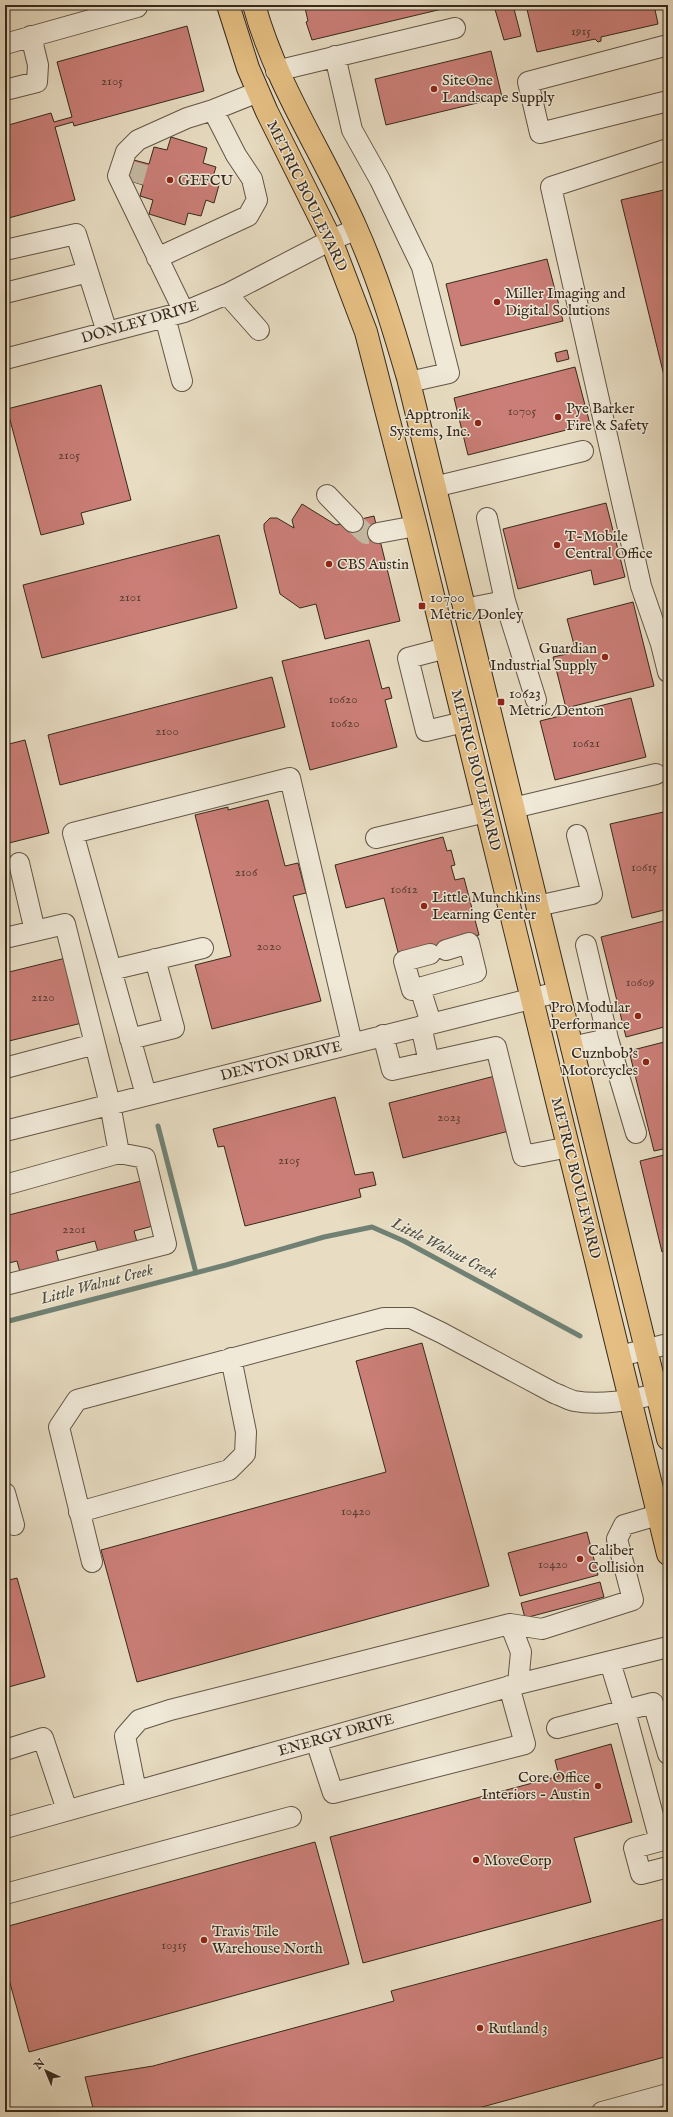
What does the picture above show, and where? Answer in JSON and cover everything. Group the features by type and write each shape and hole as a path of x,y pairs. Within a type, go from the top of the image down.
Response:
{"main road":[{"name":"METRIC BOULEVARD","path":"228,5 248,68 258,92 331,240 366,332 416,526 668,1554"},
{"name":"METRIC BOULEVARD","path":"254,5 265,42 276,71 357,229 387,310 409,382 668,1439"}],"street":[{"path":"5,44 137,7 136,5"},
{"path":"276,71 454,28"},
{"path":"5,90 37,82 38,65 31,36"},
{"path":"668,45 528,82 540,133 668,101"},
{"path":"336,56 352,130 380,180 422,267 449,373 409,382"},
{"path":"182,381 174,315 157,258 131,190 118,176 126,152 138,140 187,118 213,110 258,92"},
{"path":"157,258 248,216 257,200 252,179 236,155 213,110"},
{"path":"139,161 146,137"},
{"path":"668,149 551,187 641,586 665,643 668,672"},
{"name":"DONLEY DRIVE","path":"5,359 174,315 227,294 331,240 357,229"},
{"path":"5,250 76,234 107,332"},
{"path":"5,293 88,272"},
{"path":"227,294 259,330"},
{"path":"434,487 583,451"},
{"path":"327,495 353,522"},
{"path":"487,518 505,601 536,700"},
{"path":"378,534 416,526"},
{"path":"464,610 505,601"},
{"path":"446,648 408,658 426,731 464,722"},
{"path":"513,808 656,774"},
{"path":"146,1095 73,833 290,778 352,1043"},
{"path":"376,838 486,812"},
{"path":"537,906 592,894 577,835"},
{"path":"19,863 36,931"},
{"path":"5,938 65,924 110,1104 119,1153"},
{"path":"469,943 476,972 420,988 412,990 404,961 469,943"},
{"path":"586,945 608,1039 636,1133"},
{"path":"111,970 204,948"},
{"path":"130,1039 174,1028 155,959"},
{"path":"420,988 426,1025 429,1062"},
{"name":"DENTON DRIVE","path":"5,1131 558,992"},
{"path":"383,1035 392,1070 496,1046 523,1156 569,1147"},
{"path":"572,1047 608,1039"},
{"path":"5,1068 95,1044"},
{"path":"5,1185 119,1153 145,1158 166,1244 5,1285"},
{"path":"92,1562 59,1427 77,1400 384,1318 411,1318 554,1393 574,1401 593,1402 630,1400 657,1394"},
{"path":"620,1356 668,1344"},
{"path":"79,1512 229,1470 245,1454 246,1432 231,1358"},
{"path":"5,1493 14,1525"},
{"path":"136,1791 125,1736 139,1720 170,1710 510,1624 542,1629 633,1600 617,1539 624,1525 658,1515"},
{"path":"316,1741 333,1793 525,1744 514,1685 521,1652 510,1624"},
{"name":"ENERGY DRIVE","path":"5,1828 514,1685 668,1647"},
{"path":"610,1662 625,1711 660,1841 634,1848 641,1874 668,1867"},
{"path":"557,1728 653,1703 668,1754"},
{"path":"5,1750 43,1738 67,1810"},
{"path":"5,1894 291,1817"},
{"path":"602,2112 668,2094"}],"building":[{"path":"302,5 459,5 312,40 306,22 308,21 305,8 303,9"},
{"path":"513,5 521,36 504,40 494,6"},
{"path":"526,5 654,5 658,24 601,37 601,41 598,42 595,39 537,52"},
{"path":"187,26 204,91 74,126 73,122 55,127 75,200 5,219 5,126 51,113 54,122 72,117 57,62"},
{"path":"491,51 502,97 386,125 375,79"},
{"name":"GEFCU","path":"171,137 207,148 203,163 216,167 211,183 219,185 214,203 206,200 201,216 188,213 185,225 149,214 153,200 140,196 143,185 124,179 130,159 149,164 154,147 167,150"},
{"path":"668,189 668,392 621,200"},
{"path":"547,259 563,321 461,346 446,284"},
{"path":"567,350 569,359 557,362 555,353"},
{"path":"575,367 590,424 468,455 454,398"},
{"path":"101,385 131,500 81,513 84,524 41,535 7,409"},
{"path":"606,503 625,577 594,585 591,570 518,589 503,529"},
{"name":"CBS Austin","path":"302,504 336,525 374,516 400,621 325,639 316,604 300,608 280,594 264,524 270,518 277,518 294,528 292,520"},
{"path":"219,535 237,608 42,658 23,585"},
{"path":"633,602 654,686 566,708 553,657 576,652 567,619"},
{"path":"369,640 382,689 389,687 392,698 385,700 397,747 310,770 282,661"},
{"path":"272,677 285,727 60,785 48,735"},
{"path":"631,698 646,757 555,780 540,721"},
{"path":"25,740 49,833 5,844 5,745"},
{"path":"268,800 285,866 298,863 306,893 293,896 321,1001 212,1029 195,965 231,956 195,815 228,807 228,810"},
{"path":"668,811 668,909 632,918 610,824"},
{"path":"443,837 447,851 451,850 455,865 451,866 455,880 464,878 479,935 399,956 384,898 346,908 335,865"},
{"path":"668,920 668,1026 626,1037 601,937"},
{"path":"70,957 86,1022 5,1042 5,973"},
{"path":"668,1041 668,1148 654,1151 629,1051"},
{"path":"495,1076 509,1131 403,1158 389,1103"},
{"path":"335,1097 355,1175 373,1172 376,1185 359,1189 361,1197 245,1226 224,1146 218,1147 213,1129"},
{"path":"668,1154 668,1250 662,1252 640,1161"},
{"path":"141,1181 153,1226 134,1231 137,1242 98,1252 95,1241 56,1251 59,1262 20,1272 17,1261 5,1264 5,1216"},
{"path":"422,1343 489,1586 137,1682 101,1550 386,1472 356,1361"},
{"path":"587,1532 598,1575 520,1596 508,1553"},
{"path":"17,1578 45,1677 5,1688 5,1581"},
{"path":"600,1582 604,1597 525,1618 521,1603"},
{"path":"611,1744 632,1822 574,1838 591,1902 363,1963 330,1837 559,1776 555,1760"},
{"path":"315,1842 349,1964 29,2052 5,1965 5,1927"},
{"name":"Rutland 3","path":"668,1918 668,2056 464,2112 94,2112 85,2077 153,2066 394,2001 391,1991"}],"waterway":[{"name":"Little Walnut Creek","path":"158,1126 196,1273"},
{"name":"Little Walnut Creek","path":"5,1322 226,1265 324,1237 372,1227 404,1241 580,1336"}],"tunnel":[{"path":"133,182 139,161"},
{"path":"353,522 366,534 378,533"}],"place":[{"name":"SiteOne Landscape Supply","path":"434,89"},
{"name":"GEFCU","path":"170,180"},
{"name":"Miller Imaging and Digital Solutions","path":"497,302"},
{"name":"Pye Barker Fire & Safety","path":"558,417"},
{"name":"Apptronik Systems, Inc.","path":"478,423"},
{"name":"T-Mobile Central Office","path":"557,545"},
{"name":"CBS Austin","path":"329,564"},
{"name":"10700 Metric/Donley","path":"422,606"},
{"name":"Guardian Industrial Supply","path":"605,657"},
{"name":"10623 Metric/Denton","path":"501,702"},
{"name":"Little Munchkins Learning Center","path":"424,906"},
{"name":"Pro Modular Performance","path":"638,1016"},
{"name":"Cuznbob's Motorcycles","path":"646,1062"},
{"name":"Caliber Collision","path":"580,1559"},
{"name":"Core Office Interiors - Austin","path":"598,1786"},
{"name":"MoveCorp","path":"476,1860"},
{"name":"Travis Tile Warehouse North","path":"204,1940"},
{"name":"Rutland 3","path":"480,2028"}]}
